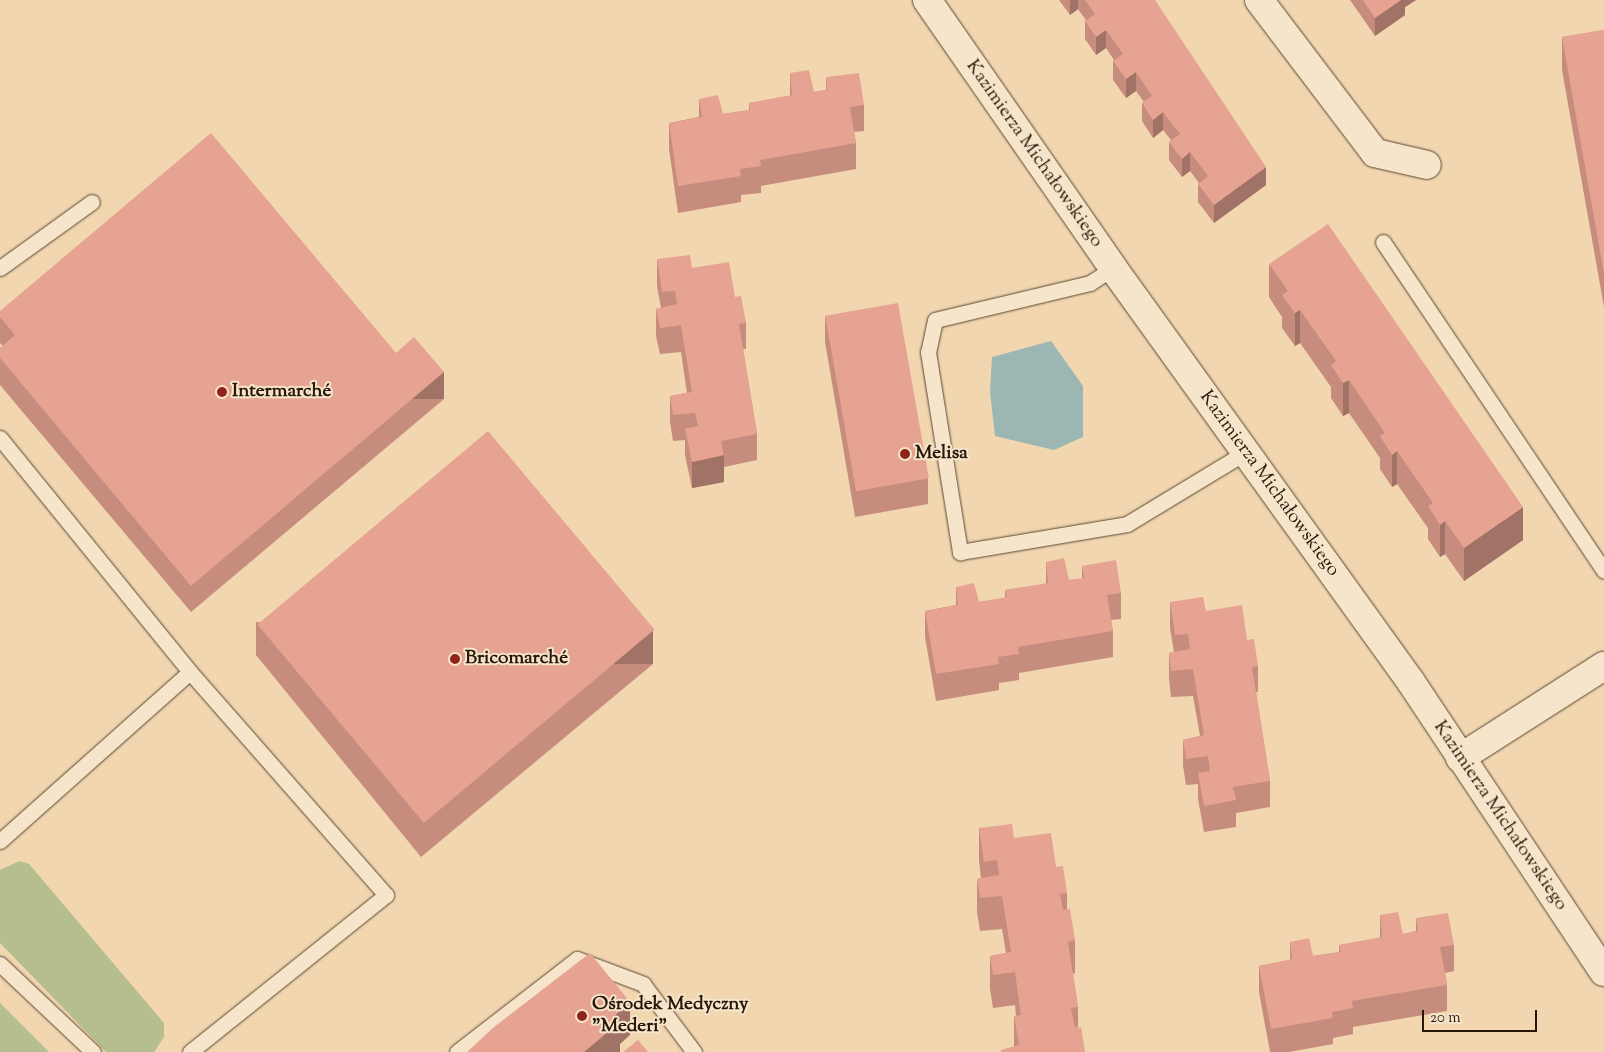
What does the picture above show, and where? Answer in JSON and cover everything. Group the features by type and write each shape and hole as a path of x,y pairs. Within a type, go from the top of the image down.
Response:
{"street":[{"name":"Kazimierza Michałowskiego","path":"927,0 1113,268 1411,682 1604,972"},
{"path":"1259,0 1375,153 1427,165"},
{"path":"1460,758 1604,666"}],"lane":[{"path":"0,268 92,202"},
{"path":"1383,242 1604,571"},
{"path":"1113,268 1090,283 934,320 928,352 960,552 1127,524 1246,452"},
{"path":"0,438 190,672 386,895 190,1052"},
{"path":"0,841 190,672"},
{"path":"457,1052 577,959 643,984 694,1052"},
{"path":"0,964 93,1052"}],"green space":[{"path":"20,861 29,864 164,1023 164,1037 154,1052 106,1052 0,943 0,870"},
{"path":"0,1003 49,1052 0,1052"}],"water":[{"path":"1051,341 1083,386 1083,437 1054,450 995,436 990,392 992,357"}],"building":[{"path":"1085,0 1155,0 1266,167 1214,205 1198,184 1208,176 1190,152 1182,159 1169,142 1180,134 1163,112 1153,120 1142,103 1152,96 1136,72 1126,79 1113,61 1123,54 1106,30 1096,37 1085,21 1095,14"},
{"path":"1363,0 1401,0 1375,18"},
{"path":"1604,30 1604,274 1562,37"},
{"path":"809,70 814,92 827,90 826,77 859,73 864,105 850,107 856,143 760,160 761,166 740,169 741,176 678,186 669,123 702,117 699,99 718,95 723,114 750,110 749,103 792,95 790,73"},
{"name":"Intermarché","path":"211,133 396,353 414,337 444,372 191,586 0,358 0,348 15,335 0,317 0,311"},
{"path":"1328,224 1523,507 1464,548 1445,521 1440,525 1428,506 1433,503 1397,451 1392,455 1380,436 1385,433 1349,380 1343,383 1331,365 1336,361 1300,310 1295,313 1282,295 1288,291 1269,264"},
{"path":"690,255 692,268 729,262 735,297 741,296 746,323 739,324 757,434 721,441 724,455 692,462 685,429 698,426 695,413 673,415 670,396 692,392 681,325 660,328 656,309 677,304 675,291 662,292 657,259"},
{"path":"898,303 929,478 856,491 825,316"},
{"name":"Bricomarché","path":"488,431 654,629 424,823 257,624"},
{"path":"1064,558 1069,580 1084,578 1082,566 1116,560 1121,593 1107,595 1113,631 1018,647 1019,654 998,657 999,664 936,674 925,611 958,605 956,587 974,583 979,602 1007,597 1005,590 1048,583 1046,562"},
{"path":"1203,597 1206,611 1242,605 1247,640 1254,639 1258,666 1252,667 1270,781 1233,787 1236,800 1204,806 1198,773 1210,771 1208,756 1186,759 1183,740 1204,735 1193,669 1171,671 1169,653 1190,649 1188,634 1175,635 1170,602"},
{"path":"1012,824 1014,838 1051,833 1056,867 1063,866 1067,893 1060,894 1063,910 1070,909 1075,940 1068,942 1078,1007 1071,1008 1075,1028 1081,1027 1085,1052 1001,1052 1001,1050 1019,1045 1014,1016 1021,1015 1015,972 993,975 990,956 1011,952 1002,896 980,898 977,879 999,875 997,860 984,862 979,828"},
{"path":"1398,912 1403,934 1418,931 1416,918 1448,913 1454,945 1440,947 1447,985 1352,1001 1353,1008 1332,1012 1333,1018 1271,1029 1259,966 1292,959 1290,942 1309,938 1313,956 1341,952 1339,945 1382,937 1380,915"},
{"path":"590,953 630,1002 615,1015 620,1022 584,1052 467,1052 494,1027"},
{"path":"638,1040 648,1052 623,1052"}],"place":[{"name":"Intermarché","path":"222,392"},
{"name":"Melisa","path":"905,454"},
{"name":"Bricomarché","path":"455,659"},
{"name":"Ośrodek Medyczny \"Mederi\"","path":"582,1016"}]}
